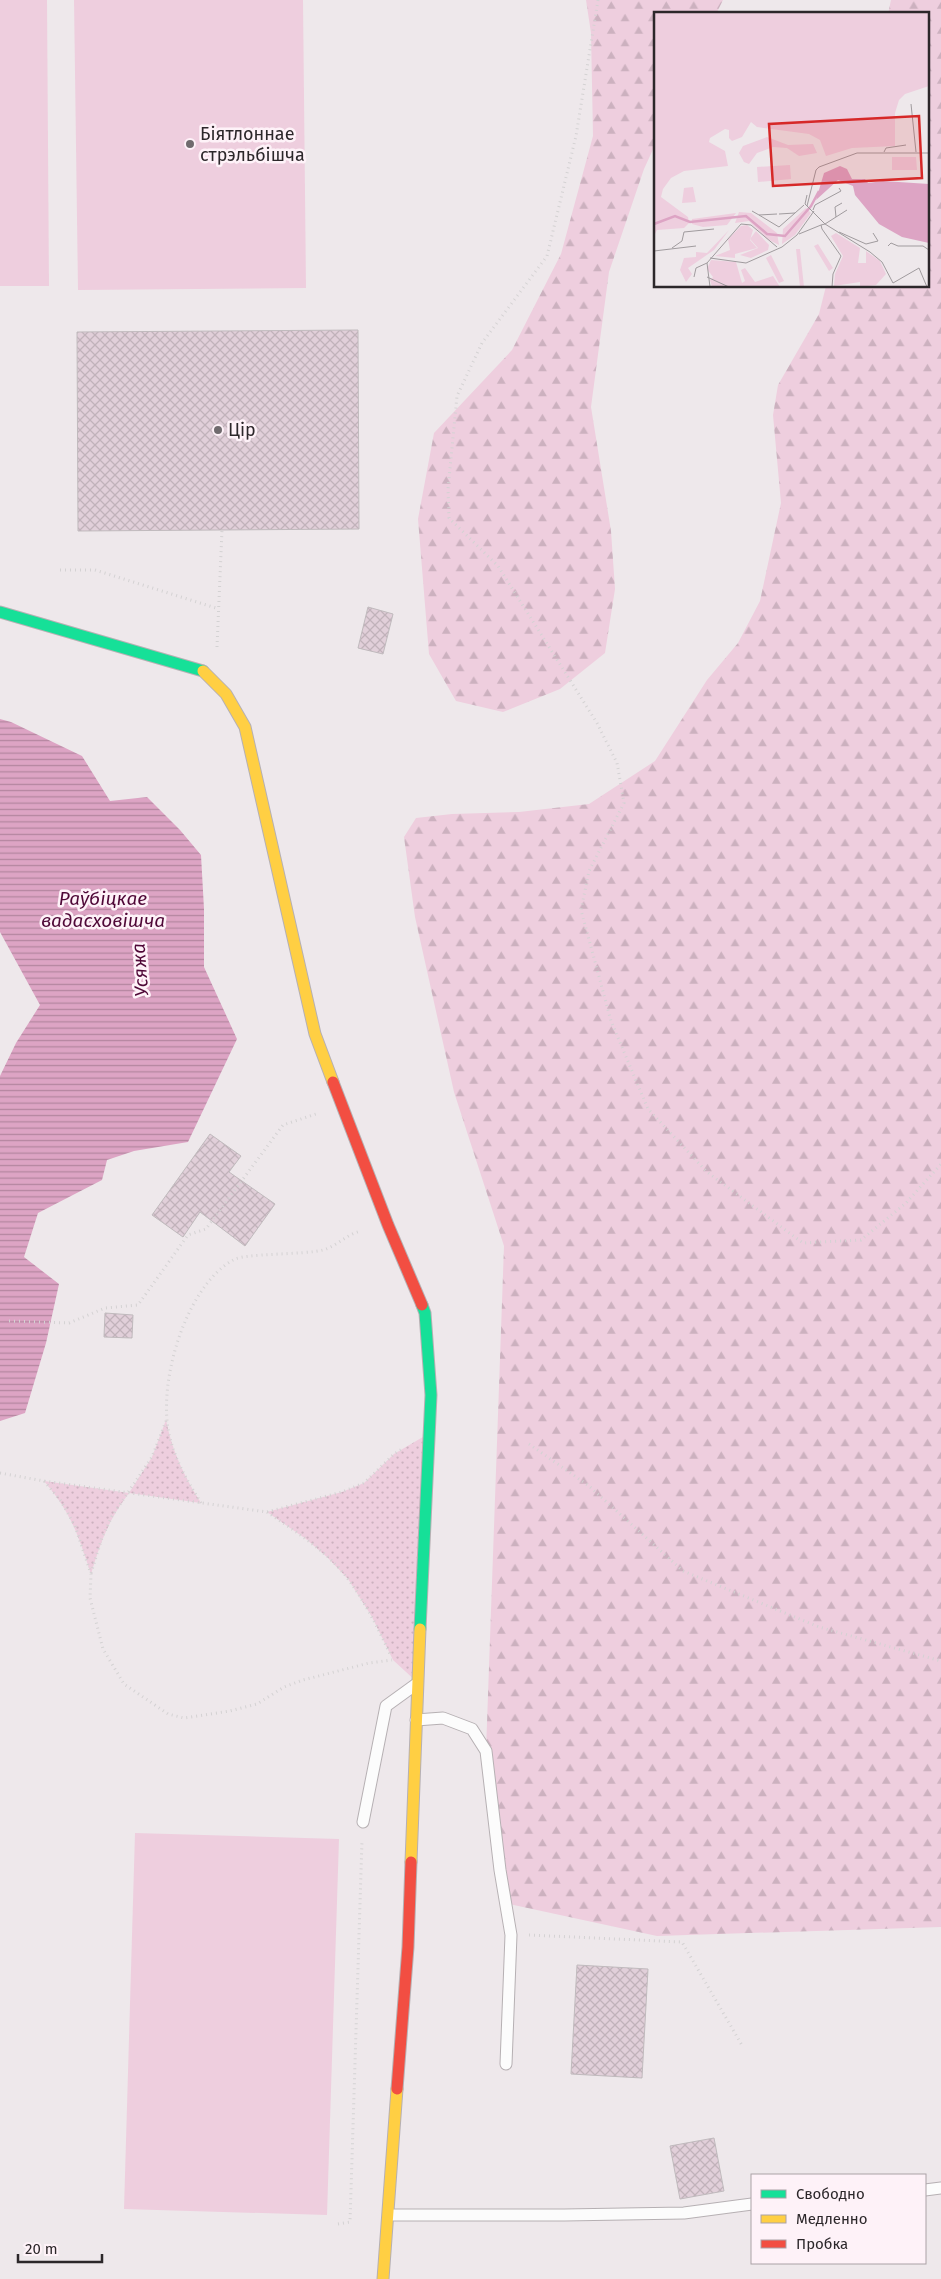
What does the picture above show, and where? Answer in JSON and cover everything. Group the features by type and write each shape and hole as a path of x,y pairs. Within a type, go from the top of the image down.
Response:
{"street":[{"path":"0,612 200,669 226,694 245,727 315,1034 388,1225 425,1313 431,1395 408,1947 383,2279"}],"lane":[{"path":"363,1822 386,1706 418,1683"},
{"path":"416,1720 443,1718 472,1729 486,1751 500,1870 511,1935 506,2064"},
{"path":"926,2190 941,2188"},
{"path":"389,2215 684,2213 751,2204"}],"path":[{"path":"598,0 576,136 547,256 482,343 456,396 448,488 449,518 498,566 597,723 617,763 624,804 589,871 580,910 611,1021 648,1109 706,1172 803,1243 860,1240 906,1203 941,1164"},
{"path":"217,652 222,530"},
{"path":"60,570 95,570 219,609"},
{"path":"9,1321 69,1323 105,1308 138,1305 188,1234 206,1230 283,1125 343,1106"},
{"path":"267,1512 306,1539 348,1579 372,1617 393,1660 369,1663 303,1680 284,1687 257,1704 230,1711 184,1718 168,1714 124,1684 103,1649 90,1598 91,1574 112,1516 152,1457 166,1420 170,1376 177,1346 194,1303 207,1282 235,1258 291,1254 325,1249 357,1232 388,1225"},
{"path":"166,1420 181,1472 201,1503"},
{"path":"0,1473 44,1481 267,1512 342,1492 364,1483 394,1454 428,1434"},
{"path":"529,1444 589,1486 683,1571 819,1627 941,1661"},
{"path":"44,1481 61,1501 75,1526 91,1574"},
{"path":"338,2224 350,2222 363,1822"},
{"path":"511,1935 682,1942 743,2047"}],"green space":[{"path":"0,0 47,0 49,286 0,286"},
{"name":"Біятлоннае стрэльбішча","path":"74,0 303,0 306,288 78,290"},
{"path":"586,0 723,0 717,12 654,12 654,147 644,169 609,272 591,407 611,531 615,589 605,653 560,689 503,712 456,701 429,654 418,519 434,433 512,350 561,254 593,136 591,33"},
{"path":"891,0 941,0 941,1927 657,1936 504,1903 486,1751 504,1246 454,1092 415,917 404,837 416,818 452,814 519,812 589,804 655,761 707,680 738,643 760,601 781,503 773,415 778,385 819,314 826,288 928,288 928,12 888,12"},
{"path":"166,1420 179,1463 201,1503 129,1493 152,1457"},
{"path":"428,1434 418,1683 393,1660 372,1617 348,1579 306,1539 267,1512 342,1492 364,1483 394,1454"},
{"path":"44,1481 129,1493 106,1532 91,1574 68,1515"},
{"path":"135,1833 339,1839 327,2215 124,2209"}],"water":[{"name":"Раўбіцкае вадасховішча","path":"0,719 11,722 82,756 110,801 147,797 180,830 201,855 204,909 204,967 237,1039 188,1142 134,1151 107,1160 102,1180 38,1213 24,1257 59,1284 46,1343 25,1413 0,1421 0,1076 16,1043 40,1005 0,932"}],"building":[{"name":"Цір","path":"358,330 359,529 78,531 77,332"},
{"path":"368,607 393,614 383,654 358,648"},
{"path":"210,1134 241,1156 229,1172 275,1204 245,1246 200,1212 183,1237 152,1215"},
{"path":"105,1313 133,1315 132,1338 104,1337"},
{"path":"577,1965 648,1969 642,2078 571,2074"},
{"path":"714,2138 724,2191 680,2199 670,2146"}],"traffic: fast":[{"path":"0,612 203,671"},
{"path":"420,1629 431,1395 425,1313 422,1305"}],"traffic: slow":[{"path":"203,671 226,694 245,727 315,1034 333,1082"},
{"path":"411,1862 420,1629"},
{"path":"383,2279 397,2089"}],"traffic: jam":[{"path":"333,1082 388,1225 422,1305"},
{"path":"397,2089 408,1947 411,1862"}],"place":[{"name":"Біятлоннае стрэльбішча","path":"190,144"},
{"name":"Цір","path":"218,430"}],"water label":[{"name":"Усяжа","path":"140,970"}]}
